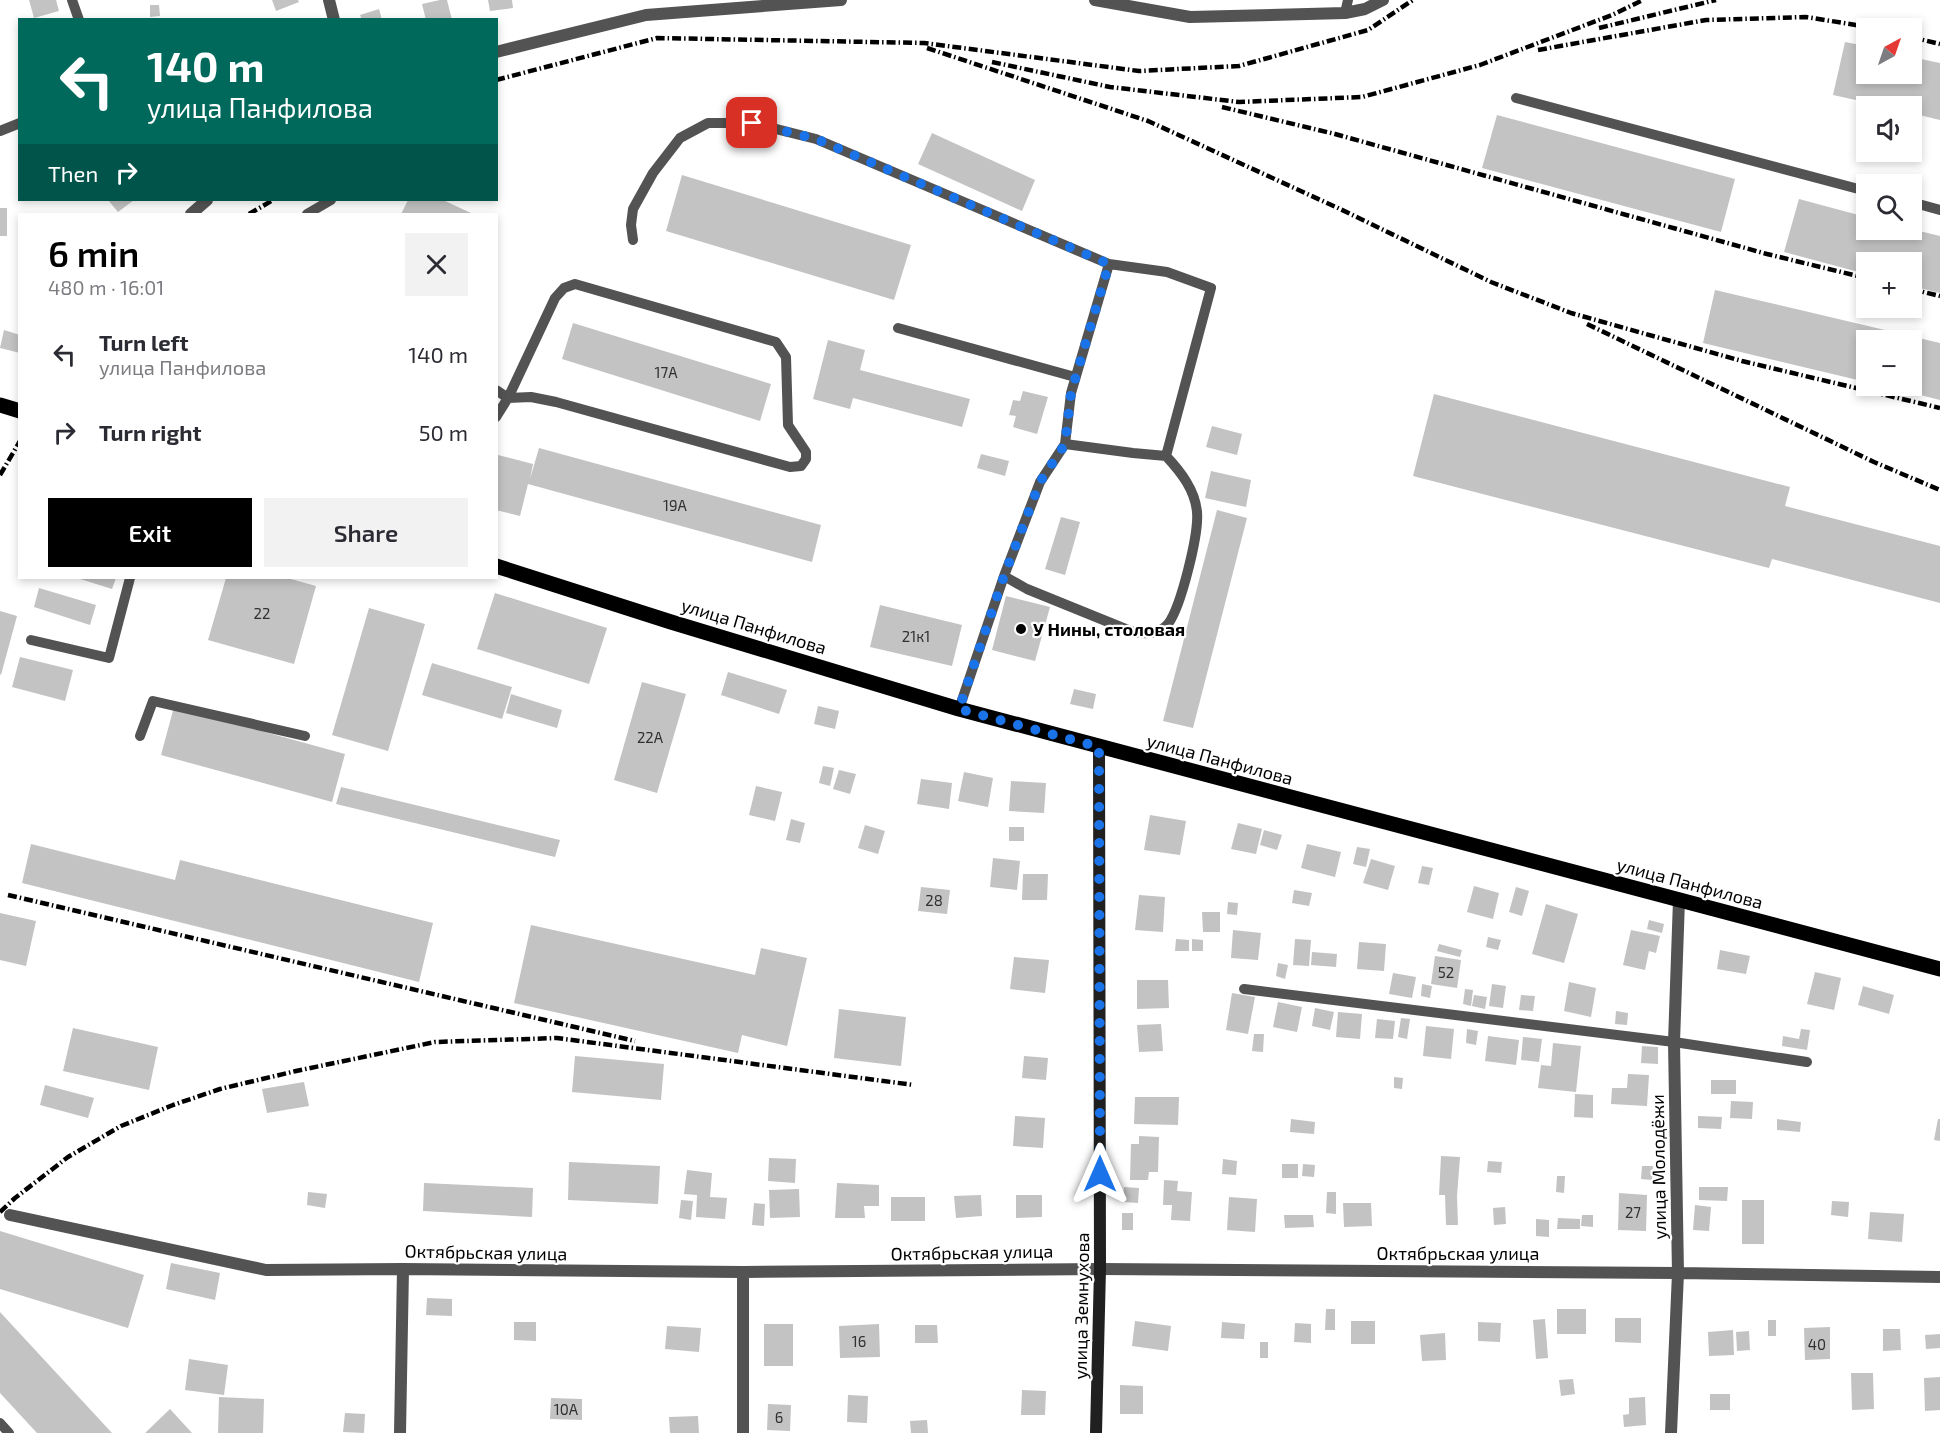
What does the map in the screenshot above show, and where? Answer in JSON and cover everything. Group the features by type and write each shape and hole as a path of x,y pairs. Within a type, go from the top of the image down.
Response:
{"main road":[{"path":"0,405 18,410"},
{"name":"улица Панфилова","path":"498,567 671,622 959,709 1940,969"},
{"name":"улица Земнухова","path":"1096,1433 1100,1269 1099,747"}],"street":[{"path":"329,0 334,18"},
{"path":"498,52 646,15 842,0"},
{"path":"1095,0 1190,17 1345,13 1365,9 1383,0"},
{"path":"192,213 206,201"},
{"name":"улица Молодёжи","path":"1671,1433 1678,1273 1674,1042 1679,900"},
{"name":"Октябрьская улица","path":"10,1215 266,1270 743,1272 1100,1269 1940,1277"},
{"path":"400,1433 403,1269"},
{"path":"743,1272 743,1433"}],"lane":[{"path":"72,0 78,18"},
{"path":"1345,13 1348,0"},
{"path":"1516,98 1856,187"},
{"path":"633,240 631,225 633,209 653,172 680,138 708,123 752,123 816,139 1109,264 1167,272 1211,288 1166,456"},
{"path":"0,131 18,124"},
{"path":"309,213 329,201"},
{"path":"1922,205 1940,210"},
{"path":"959,709 1004,576 1040,482 1065,444 1071,393 1109,264"},
{"path":"498,391 508,398 531,397 556,402 790,467 801,466 806,459 806,452 788,425 786,357 776,342 575,284 564,288 555,298 508,398 498,414"},
{"path":"898,328 1075,377"},
{"path":"1004,576 1027,589 1133,632 1151,634 1167,625 1180,597 1197,533 1197,511 1191,487 1166,456 1065,444"},
{"path":"31,640 109,658 130,579"},
{"path":"140,736 153,701 305,736"},
{"path":"1244,989 1674,1042 1808,1062"},
{"path":"0,1423 9,1433"}],"building":[{"path":"29,0 56,0 59,11 34,18"},
{"path":"272,0 298,0 299,2 276,11"},
{"path":"447,0 452,18 426,18 422,4"},
{"path":"488,0 512,0 513,8 490,11"},
{"path":"150,5 159,5 160,16 150,17"},
{"path":"379,9 381,18 361,18 360,15"},
{"path":"1845,42 1856,44 1856,84 1922,84 1922,59 1940,63 1940,120 1922,116 1922,96 1856,96 1856,100 1833,95"},
{"path":"1497,115 1735,179 1721,232 1482,168"},
{"path":"932,133 1035,180 1022,211 918,164"},
{"path":"682,175 911,245 894,300 666,231"},
{"path":"1799,199 1856,214 1856,240 1922,240 1922,232 1940,236 1940,293 1922,289 1922,252 1856,252 1856,271 1784,252"},
{"path":"109,201 133,201 118,212"},
{"path":"408,201 445,201 471,213 402,213"},
{"path":"0,208 7,208 7,236 0,236"},
{"path":"1715,290 1885,330 1856,330 1856,380 1703,343"},
{"path":"573,323 771,384 760,421 562,359"},
{"path":"4,330 18,334 18,352 0,348"},
{"path":"1922,339 1940,343 1940,400 1922,396"},
{"path":"828,340 865,350 860,370 970,399 962,427 853,398 850,409 813,399"},
{"path":"1023,391 1048,397 1037,434 1013,427 1016,416 1009,415 1013,400 1020,401"},
{"path":"1434,394 1790,487 1785,506 1940,546 1940,603 1772,559 1769,568 1413,476"},
{"path":"1212,426 1242,434 1237,455 1206,447"},
{"path":"539,448 821,525 812,562 528,484 520,516 498,510 498,455 533,464 530,479"},
{"path":"981,454 1009,461 1005,476 977,468"},
{"path":"1211,471 1251,480 1246,507 1205,498"},
{"path":"1217,510 1247,518 1193,728 1163,721"},
{"path":"1061,517 1080,522 1065,575 1045,569"},
{"path":"80,579 116,579 112,589"},
{"path":"226,579 291,579 316,586 294,664 208,640"},
{"path":"39,588 96,605 90,625 34,607"},
{"path":"495,593 607,628 589,684 477,649"},
{"path":"1006,596 1050,607 1035,661 992,650"},
{"path":"880,605 962,625 952,666 870,647"},
{"path":"369,608 425,624 388,751 332,735"},
{"path":"0,611 17,616 1,675 0,674"},
{"path":"20,657 73,670 65,701 12,687"},
{"path":"432,663 512,687 502,719 422,695"},
{"path":"728,672 787,690 779,714 721,695"},
{"path":"642,682 686,694 657,793 614,780"},
{"path":"1074,689 1096,694 1093,709 1070,704"},
{"path":"511,694 562,710 557,728 506,713"},
{"path":"818,706 839,711 835,729 814,724"},
{"path":"174,707 345,754 332,802 161,755"},
{"path":"823,766 834,768 830,786 819,783"},
{"path":"839,770 856,774 850,794 833,789"},
{"path":"964,772 993,778 988,807 958,801"},
{"path":"921,779 952,783 949,809 917,804"},
{"path":"1011,781 1046,783 1044,813 1009,811"},
{"path":"756,786 782,792 775,821 749,815"},
{"path":"341,787 560,840 555,857 336,804"},
{"path":"1150,815 1186,821 1180,855 1144,850"},
{"path":"791,819 805,823 800,843 786,840"},
{"path":"1238,823 1262,829 1256,854 1231,849"},
{"path":"865,825 885,831 878,854 858,848"},
{"path":"1009,827 1024,827 1024,841 1009,841"},
{"path":"1264,830 1282,835 1277,850 1260,845"},
{"path":"31,844 175,880 180,860 433,923 419,982 22,883"},
{"path":"1307,844 1341,852 1335,877 1301,868"},
{"path":"1357,847 1370,849 1366,867 1353,864"},
{"path":"993,858 1020,861 1017,890 990,887"},
{"path":"1371,859 1395,866 1388,890 1363,883"},
{"path":"1422,866 1433,868 1429,885 1418,883"},
{"path":"1023,874 1048,874 1047,900 1022,900"},
{"path":"1474,886 1499,893 1493,919 1467,912"},
{"path":"921,887 950,890 947,914 918,911"},
{"path":"1516,887 1529,891 1522,916 1509,912"},
{"path":"1294,890 1312,893 1309,906 1292,903"},
{"path":"1139,895 1165,897 1163,932 1135,930"},
{"path":"1228,902 1238,903 1237,915 1227,914"},
{"path":"1546,904 1578,914 1564,963 1532,954"},
{"path":"1202,912 1220,912 1220,932 1203,932"},
{"path":"0,913 36,921 26,966 0,960"},
{"path":"1649,920 1664,924 1662,933 1647,929"},
{"path":"531,925 755,975 761,948 807,958 787,1046 742,1035 738,1053 514,1003"},
{"path":"1233,930 1261,933 1258,960 1231,958"},
{"path":"1631,930 1660,936 1656,953 1649,951 1645,970 1623,965"},
{"path":"1488,937 1501,940 1498,950 1486,947"},
{"path":"1176,939 1189,940 1189,951 1175,951"},
{"path":"1192,939 1203,940 1203,951 1192,951"},
{"path":"1295,939 1311,940 1309,966 1293,965"},
{"path":"1359,942 1386,944 1384,971 1357,969"},
{"path":"1439,944 1462,950 1460,957 1437,951"},
{"path":"1720,950 1750,956 1746,974 1717,969"},
{"path":"1312,952 1337,954 1336,967 1311,965"},
{"path":"1435,956 1461,960 1457,988 1431,984"},
{"path":"1014,957 1049,960 1045,993 1010,989"},
{"path":"1278,963 1288,965 1285,979 1276,976"},
{"path":"1815,972 1841,978 1834,1010 1807,1004"},
{"path":"1393,973 1416,977 1412,998 1389,994"},
{"path":"1137,980 1168,980 1169,1008 1137,1009"},
{"path":"1569,982 1596,988 1591,1017 1564,1011"},
{"path":"1422,984 1432,986 1430,998 1421,996"},
{"path":"1492,984 1506,986 1503,1008 1489,1006"},
{"path":"1863,986 1894,995 1889,1014 1858,1005"},
{"path":"1465,989 1473,990 1471,1006 1463,1004"},
{"path":"1232,993 1255,997 1248,1034 1226,1030"},
{"path":"1474,995 1487,997 1485,1009 1472,1006"},
{"path":"1521,995 1535,996 1533,1011 1519,1010"},
{"path":"1278,1002 1302,1007 1297,1032 1273,1027"},
{"path":"1315,1008 1334,1012 1330,1030 1312,1026"},
{"path":"839,1009 906,1017 901,1066 834,1058"},
{"path":"1616,1011 1628,1013 1627,1025 1615,1024"},
{"path":"1338,1012 1362,1014 1360,1039 1336,1037"},
{"path":"1401,1018 1410,1019 1407,1039 1398,1037"},
{"path":"1377,1019 1395,1021 1393,1039 1375,1038"},
{"path":"1161,1024 1163,1051 1139,1052 1137,1025"},
{"path":"1426,1026 1454,1029 1451,1059 1423,1056"},
{"path":"73,1028 158,1047 149,1090 63,1071"},
{"path":"1467,1029 1478,1031 1476,1045 1466,1043"},
{"path":"1801,1029 1810,1030 1807,1050 1782,1046 1783,1036 1799,1039"},
{"path":"1254,1034 1264,1034 1263,1052 1252,1051"},
{"path":"1488,1036 1519,1040 1516,1065 1485,1061"},
{"path":"1523,1037 1542,1039 1539,1062 1521,1060"},
{"path":"1553,1043 1581,1046 1576,1092 1538,1088 1541,1065 1551,1066"},
{"path":"1642,1046 1658,1047 1658,1064 1641,1063"},
{"path":"575,1056 664,1064 661,1100 572,1092"},
{"path":"1024,1056 1048,1058 1046,1080 1022,1078"},
{"path":"1628,1074 1649,1075 1647,1106 1611,1104 1612,1088 1627,1088"},
{"path":"1394,1077 1403,1078 1402,1089 1394,1088"},
{"path":"1711,1080 1736,1080 1736,1094 1711,1094"},
{"path":"304,1082 309,1106 267,1113 262,1089"},
{"path":"45,1085 94,1098 88,1118 40,1105"},
{"path":"1575,1094 1593,1095 1593,1118 1574,1117"},
{"path":"1135,1097 1179,1097 1178,1125 1134,1124"},
{"path":"1731,1101 1753,1102 1752,1119 1730,1118"},
{"path":"1015,1116 1045,1118 1043,1148 1013,1146"},
{"path":"1698,1116 1722,1117 1721,1129 1698,1128"},
{"path":"1291,1119 1315,1122 1314,1134 1290,1132"},
{"path":"1777,1119 1801,1122 1800,1132 1777,1130"},
{"path":"1938,1119 1940,1119 1940,1141 1934,1140"},
{"path":"1139,1136 1159,1137 1158,1172 1149,1172 1148,1180 1130,1180 1131,1144 1139,1144"},
{"path":"1441,1156 1460,1157 1457,1196 1458,1225 1446,1225 1445,1195 1439,1195"},
{"path":"769,1158 796,1159 795,1183 768,1181"},
{"path":"1223,1159 1237,1161 1236,1175 1222,1174"},
{"path":"1488,1161 1502,1162 1501,1173 1487,1172"},
{"path":"569,1162 660,1166 658,1204 568,1200"},
{"path":"1282,1164 1298,1164 1298,1178 1282,1178"},
{"path":"1303,1164 1315,1165 1314,1177 1302,1176"},
{"path":"1642,1166 1653,1166 1652,1180 1641,1179"},
{"path":"687,1170 712,1173 710,1197 727,1198 725,1219 696,1217 697,1195 684,1194"},
{"path":"1557,1176 1565,1176 1564,1193 1556,1192"},
{"path":"1164,1180 1178,1181 1177,1191 1192,1192 1190,1221 1171,1220 1172,1205 1163,1205"},
{"path":"424,1183 533,1188 532,1217 423,1211"},
{"path":"837,1183 879,1185 879,1206 864,1206 865,1218 835,1218"},
{"path":"1124,1187 1139,1188 1138,1203 1123,1202"},
{"path":"1699,1187 1728,1187 1727,1201 1699,1200"},
{"path":"799,1189 800,1217 770,1218 769,1190"},
{"path":"308,1192 327,1194 325,1208 307,1205"},
{"path":"1327,1192 1336,1192 1336,1214 1326,1213"},
{"path":"1619,1193 1647,1195 1646,1231 1618,1230"},
{"path":"981,1195 982,1216 956,1218 954,1196"},
{"path":"1016,1195 1042,1195 1042,1217 1016,1218"},
{"path":"891,1197 925,1197 925,1221 891,1221"},
{"path":"1229,1197 1257,1199 1255,1232 1227,1230"},
{"path":"681,1200 693,1201 691,1220 679,1218"},
{"path":"1742,1200 1764,1200 1764,1244 1742,1244"},
{"path":"1832,1201 1849,1202 1848,1217 1831,1215"},
{"path":"754,1203 765,1204 764,1226 752,1225"},
{"path":"1343,1203 1371,1203 1372,1226 1344,1227"},
{"path":"1695,1205 1711,1207 1709,1231 1693,1230"},
{"path":"1505,1207 1506,1224 1494,1225 1493,1208"},
{"path":"1870,1212 1904,1214 1902,1242 1868,1239"},
{"path":"1122,1213 1133,1213 1133,1230 1122,1230"},
{"path":"1284,1215 1313,1215 1314,1227 1285,1228"},
{"path":"1582,1215 1593,1215 1593,1227 1581,1226"},
{"path":"1558,1218 1580,1219 1580,1229 1557,1229"},
{"path":"1536,1219 1549,1220 1549,1237 1536,1236"},
{"path":"0,1231 144,1275 128,1328 0,1289"},
{"path":"171,1263 220,1273 215,1300 166,1289"},
{"path":"427,1298 452,1299 452,1316 426,1315"},
{"path":"1326,1309 1335,1309 1335,1330 1325,1330"},
{"path":"1557,1309 1586,1309 1586,1334 1557,1334"},
{"path":"0,1312 112,1433 37,1433 0,1393"},
{"path":"1615,1318 1641,1318 1641,1343 1615,1342"},
{"path":"1545,1319 1548,1358 1536,1359 1533,1320"},
{"path":"1768,1320 1776,1320 1776,1336 1768,1336"},
{"path":"1135,1321 1171,1326 1168,1351 1132,1346"},
{"path":"1351,1321 1375,1321 1375,1344 1351,1344"},
{"path":"514,1322 536,1322 536,1341 514,1340"},
{"path":"1222,1322 1245,1324 1244,1339 1221,1338"},
{"path":"1478,1322 1501,1323 1500,1342 1478,1341"},
{"path":"1295,1323 1311,1324 1311,1343 1294,1342"},
{"path":"764,1324 793,1324 793,1366 764,1366"},
{"path":"879,1324 880,1357 840,1358 839,1326"},
{"path":"915,1325 937,1325 938,1343 915,1343"},
{"path":"667,1326 701,1328 699,1352 665,1349"},
{"path":"1830,1327 1830,1359 1805,1360 1804,1328"},
{"path":"1883,1329 1900,1329 1901,1350 1883,1351"},
{"path":"1733,1330 1734,1355 1709,1356 1708,1332"},
{"path":"1749,1331 1750,1350 1737,1351 1736,1332"},
{"path":"1445,1333 1446,1360 1422,1361 1420,1335"},
{"path":"1940,1334 1940,1348 1926,1349 1925,1335"},
{"path":"1260,1342 1268,1342 1268,1358 1260,1358"},
{"path":"189,1359 228,1365 224,1395 185,1390"},
{"path":"1851,1373 1873,1373 1874,1409 1852,1410"},
{"path":"1940,1377 1940,1410 1925,1411 1924,1378"},
{"path":"1573,1379 1575,1394 1561,1396 1559,1380"},
{"path":"1120,1385 1143,1386 1143,1414 1120,1414"},
{"path":"1022,1390 1046,1391 1045,1415 1021,1415"},
{"path":"1710,1394 1730,1394 1730,1410 1710,1410"},
{"path":"848,1395 868,1396 867,1423 847,1422"},
{"path":"219,1397 264,1399 263,1433 218,1433"},
{"path":"1645,1397 1646,1425 1624,1427 1623,1415 1629,1414 1629,1398"},
{"path":"551,1398 582,1399 582,1420 550,1419"},
{"path":"768,1404 791,1405 790,1431 767,1430"},
{"path":"170,1409 192,1433 145,1433"},
{"path":"345,1413 365,1414 364,1433 343,1432"},
{"path":"698,1416 699,1433 670,1433 669,1417"},
{"path":"927,1420 928,1433 911,1433 910,1421"}],"railway":[{"path":"498,79 657,38 924,43 1139,71 1239,66 1368,30 1413,0"},
{"path":"992,62 1110,87 1239,102 1362,97 1480,65 1612,15 1643,0"},
{"path":"1599,28 1716,0"},
{"path":"1538,50 1706,20 1806,17 1856,25"},
{"path":"1922,40 1940,44"},
{"path":"927,48 1148,121 1338,208 1491,282 1571,313 1742,361 1940,408"},
{"path":"1222,107 1335,134 1767,254 1856,276"},
{"path":"251,213 271,201"},
{"path":"1922,292 1940,296"},
{"path":"1587,324 1874,462 1940,490"},
{"path":"0,475 18,444"},
{"path":"8,895 635,1041"},
{"path":"0,1212 68,1157 121,1126 173,1105 220,1089 435,1042 557,1038 914,1085"}],"place":[{"name":"У Нины, столовая","path":"1021,629"}],"route":[{"path":"752,123 816,139 1109,264 1071,393 1065,444 1040,482 1004,576 959,709 1099,747 1100,1174"}]}
